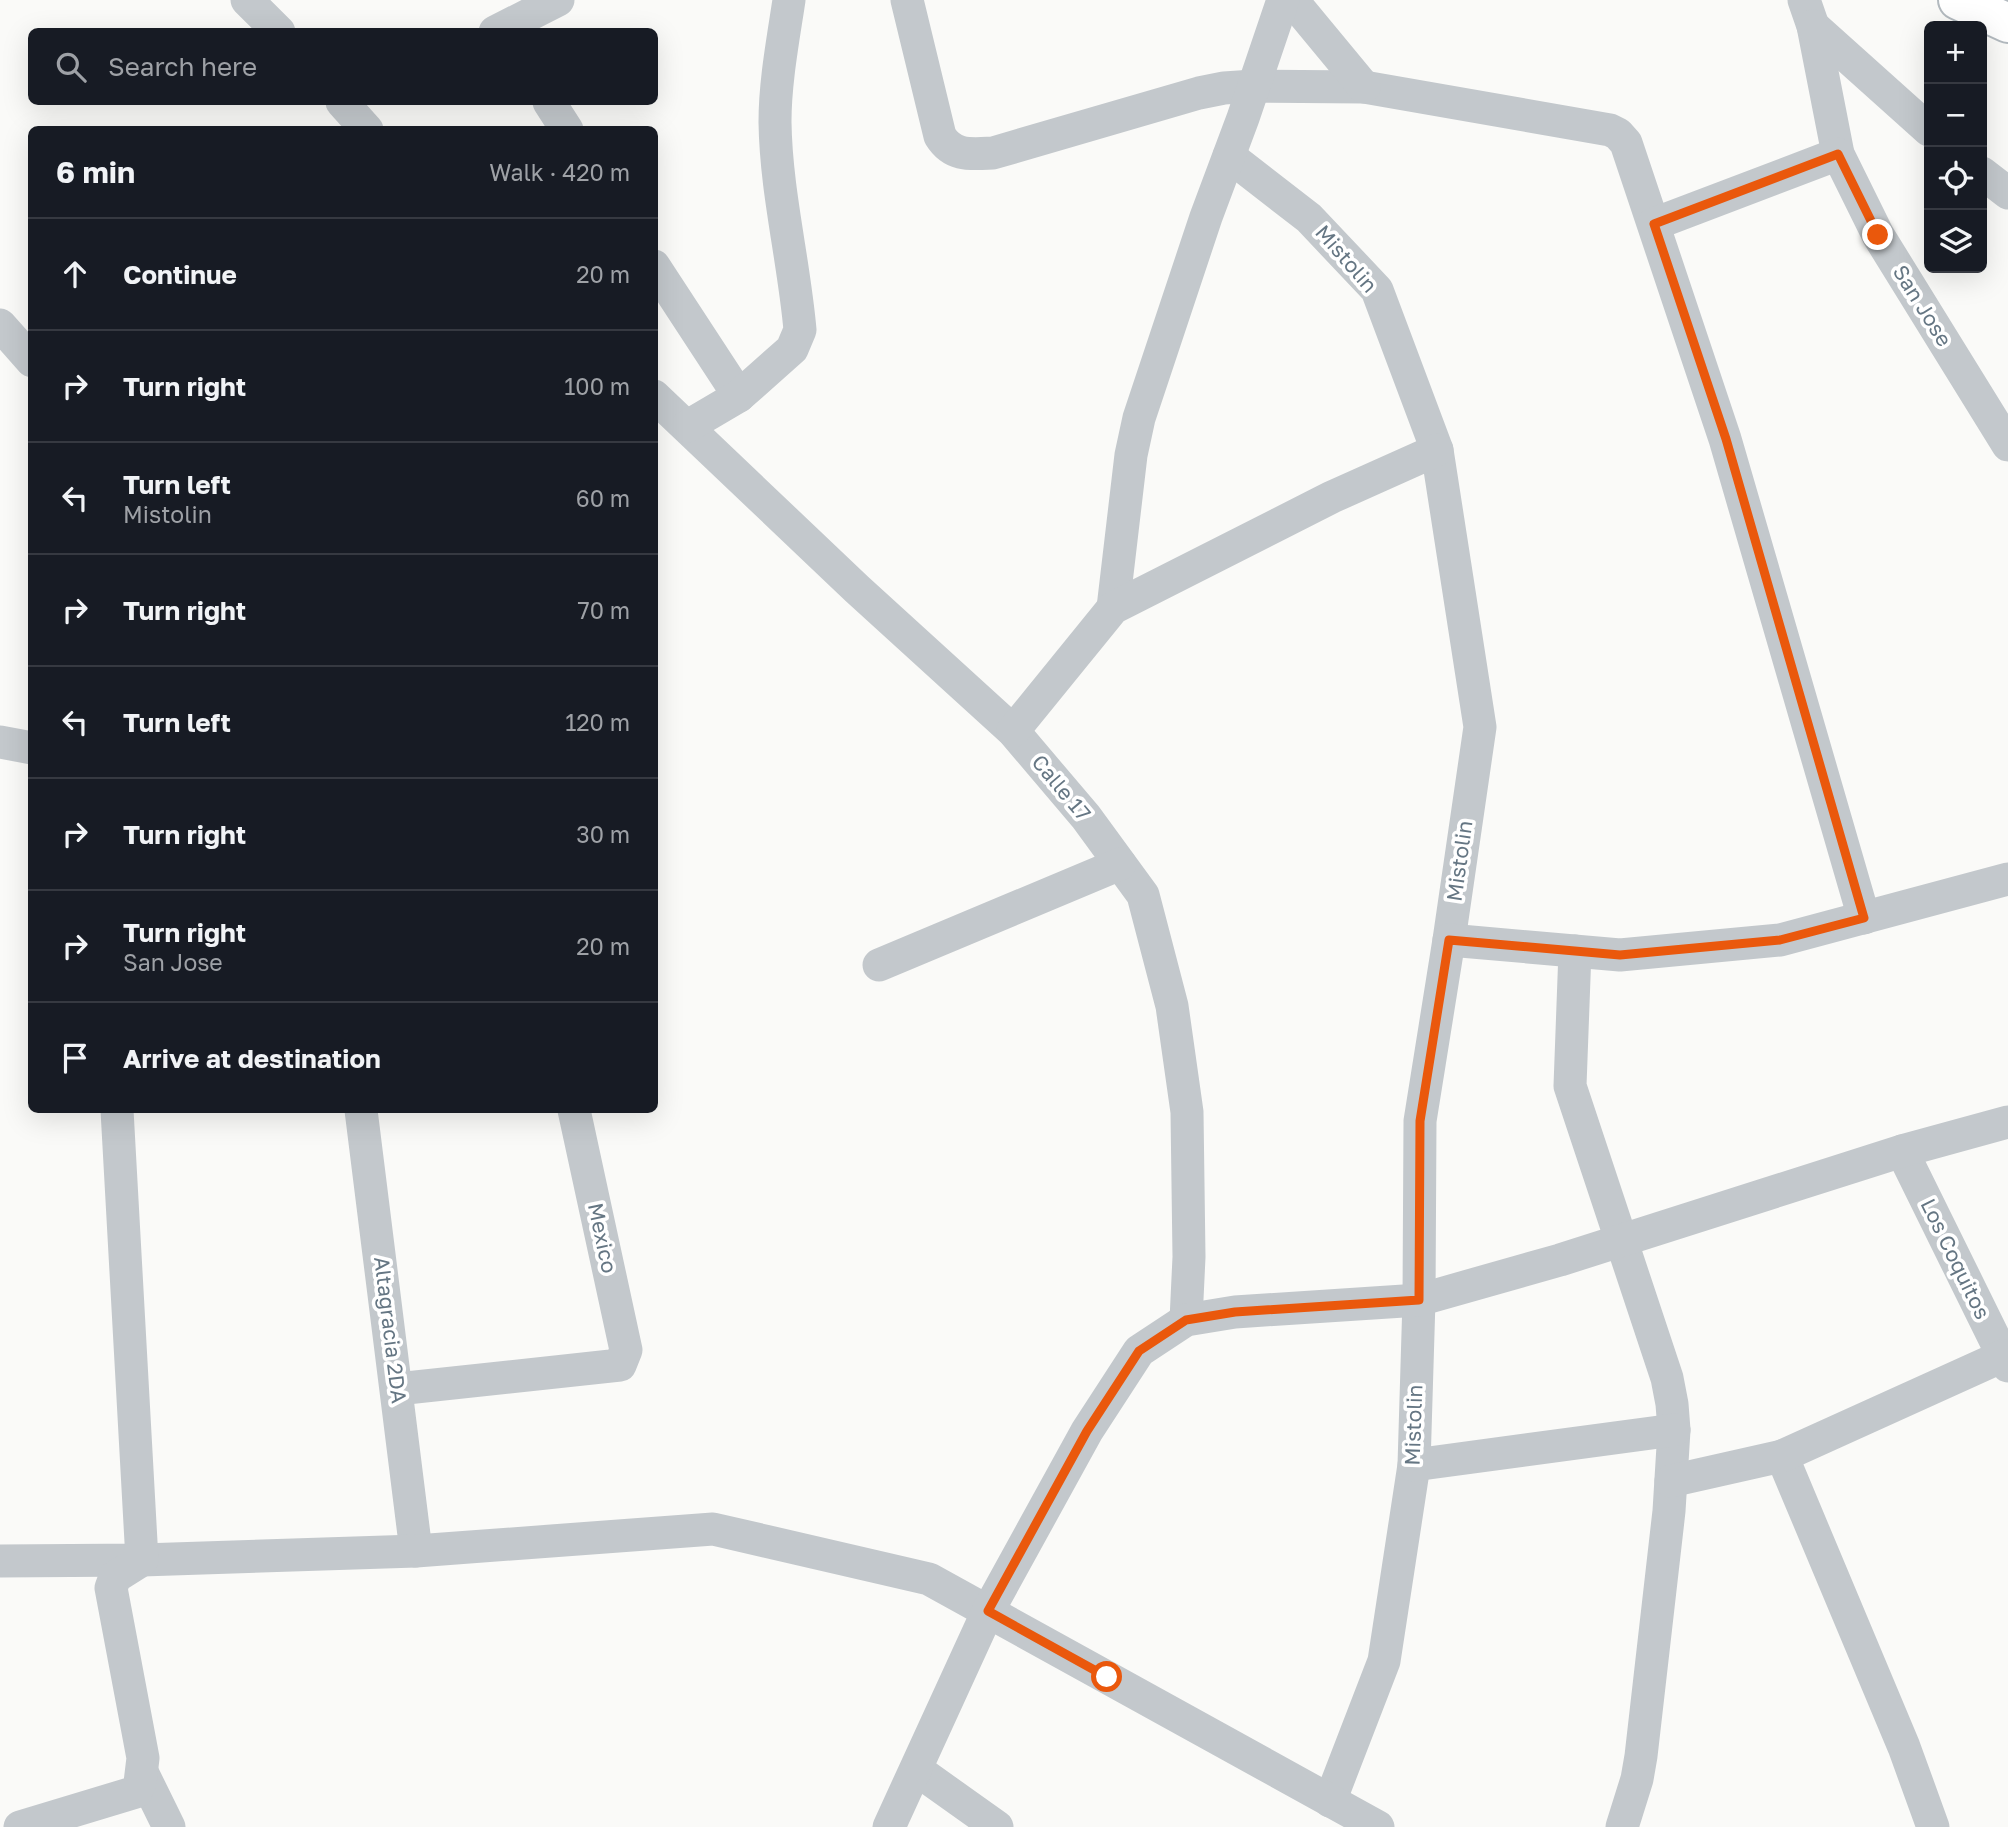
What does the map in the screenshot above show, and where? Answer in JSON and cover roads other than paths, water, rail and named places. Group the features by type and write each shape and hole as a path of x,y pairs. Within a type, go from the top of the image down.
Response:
{"street":[{"path":"247,0 275,28"},
{"path":"504,28 558,0"},
{"path":"688,426 739,396 792,349 800,330 780,189 775,122 789,0"},
{"path":"907,0 940,136 954,151 968,155 993,153 1199,93 1254,86 1364,87 1610,130 1618,134 1626,143 1726,439 1864,918"},
{"path":"1113,608 1131,455 1139,418 1206,217 1283,0"},
{"path":"1292,0 1364,87"},
{"path":"1958,0 2008,23"},
{"path":"1808,13 1924,125"},
{"name":"San Jose","path":"1808,13 1838,154 1878,235 2008,444"},
{"path":"550,105 564,126"},
{"path":"1654,224 1838,154"},
{"name":"Mistolin","path":"1229,156 1310,218 1377,290 1437,450 1480,727 1420,1121 1419,1300 1414,1465 1384,1661 1330,1801"},
{"path":"1987,177 2008,193"},
{"path":"658,272 739,396"},
{"path":"0,325 28,356"},
{"name":"Calle 17","path":"658,400 857,589 1013,731 1086,817 1143,895 1172,1006 1187,1112 1189,1256 1186,1320"},
{"path":"1013,731 1113,608 1332,498 1437,450"},
{"path":"0,742 28,747"},
{"path":"879,965 1120,864"},
{"path":"1449,940 1620,955 1780,940 2008,879"},
{"path":"1575,951 1570,1086 1667,1378 1674,1430 1671,1481 1641,1756 1622,1827"},
{"path":"117,1113 142,1560"},
{"name":"Altagracia 2DA","path":"361,1113 416,1551"},
{"name":"Mexico","path":"397,1389 620,1365 626,1350 575,1113"},
{"path":"889,1827 988,1611 1087,1431 1139,1351 1186,1320 1235,1312 1419,1300 1621,1240 1902,1151 2008,1122"},
{"name":"Los Coquitos","path":"1902,1151 2005,1361"},
{"path":"1671,1481 1782,1456 2005,1361"},
{"path":"1414,1465 1674,1430"},
{"path":"1782,1456 1904,1748 1933,1827"},
{"path":"0,1561 142,1560 416,1551 713,1529 929,1579 1378,1827"},
{"path":"142,1560 115,1577 111,1588 143,1758 139,1782 169,1827"},
{"path":"917,1770 997,1827"},
{"path":"20,1827 139,1782"}]}
